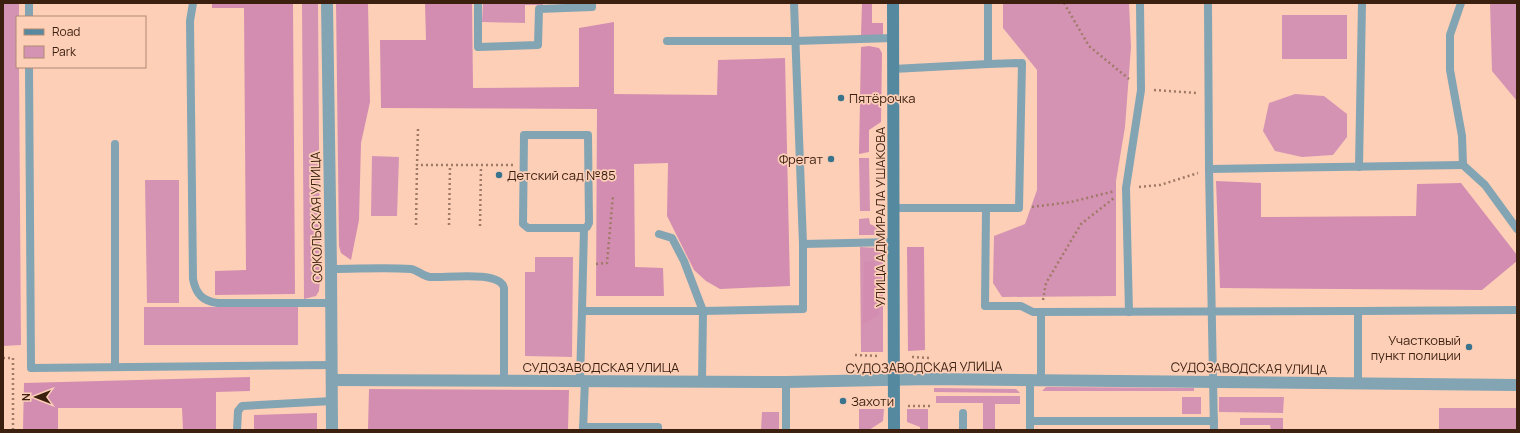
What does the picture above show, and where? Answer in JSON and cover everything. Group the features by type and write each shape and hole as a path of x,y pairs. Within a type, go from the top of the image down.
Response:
{"street":[{"name":"СОКОЛЬСКАЯ УЛИЦА","path":"327,3 332,303 332,430"},
{"name":"УЛИЦА АДМИРАЛА УШАКОВА","path":"893,3 894,430"},
{"name":"СУДОЗАВОДСКАЯ УЛИЦА","path":"332,380 786,382 1036,380 1517,385"}],"lane":[{"path":"29,3 29,16"},
{"path":"193,3 190,21 194,279 197,291 206,300 218,303 332,303"},
{"path":"478,3 478,47 538,45 539,9 592,7 592,3"},
{"path":"582,311 802,310 802,244 794,3"},
{"path":"988,3 988,64"},
{"path":"1129,312 1126,188 1141,90 1140,3"},
{"path":"1208,3 1211,312 1214,382 1214,430"},
{"path":"1359,167 1362,3"},
{"path":"1461,3 1450,35 1450,63 1462,136 1463,165"},
{"path":"668,41 795,41 894,38"},
{"path":"893,69 1022,63 1019,208 894,208"},
{"path":"30,68 31,368 332,365"},
{"path":"524,136 588,136 588,224 587,227 584,228 525,227 523,224 524,136"},
{"path":"115,144 115,367"},
{"path":"1209,169 1463,165 1485,185 1517,229"},
{"path":"986,208 985,306 1021,306 1033,312 1517,310"},
{"path":"584,228 582,311 583,428 658,427 658,430"},
{"path":"660,234 672,238 684,261 703,311 702,381"},
{"path":"802,244 893,242"},
{"path":"331,269 411,269 429,277 488,277 500,281 504,288 504,380"},
{"path":"1358,311 1358,383"},
{"path":"1030,430 1036,380 1041,312"},
{"path":"786,382 786,430"},
{"path":"237,430 238,410 242,406 332,401"},
{"path":"963,413 963,430"},
{"path":"1030,421 1214,421"}],"path":[{"path":"1064,3 1089,46 1141,90 1208,93"},
{"path":"416,225 418,129"},
{"path":"418,165 523,165"},
{"path":"449,224 450,166"},
{"path":"480,226 481,166"},
{"path":"1019,208 1071,202 1126,188 1160,185 1209,169"},
{"path":"1041,312 1046,283 1081,224 1126,188"},
{"path":"583,264 607,263 613,196"},
{"path":"855,355 884,356"},
{"path":"912,357 930,358"},
{"path":"3,358 13,358 13,430"},
{"path":"853,406 884,405"},
{"path":"908,406 930,406"}],"green space":[{"path":"3,3 19,3 19,16 16,16 16,68 19,68 21,345 3,346"},
{"path":"302,3 318,3 320,280 319,291 316,296 304,299"},
{"path":"483,3 543,3 543,5 525,5 525,23 482,22"},
{"path":"1003,3 1129,3 1131,47 1125,127 1116,181 1116,296 1002,297 993,283 994,236 1025,224 1037,190 1037,70 1003,28"},
{"path":"1490,3 1517,3 1517,101 1492,71"},
{"path":"1282,15 1347,15 1347,59 1282,59"},
{"path":"1295,94 1324,96 1347,114 1347,137 1333,155 1302,157 1275,151 1263,131 1269,103"},
{"path":"372,156 399,157 397,216 371,216"},
{"path":"859,158 869,158 870,211 860,211"},
{"path":"145,180 179,180 179,303 147,303"},
{"path":"869,218 870,224 883,231 875,235 859,235 859,219"},
{"path":"860,247 879,248 883,255 883,352 861,352"},
{"path":"535,257 573,257 572,357 525,356 525,272 535,272"},
{"path":"144,307 298,307 298,345 144,345"},
{"path":"1046,387 1194,388 1194,391 1042,391"},
{"path":"934,388 1016,389 1020,393 934,392"},
{"path":"936,396 1020,396 1020,404 995,404 995,430 983,430 983,403 936,403"},
{"path":"1182,397 1201,397 1201,414 1182,414"},
{"path":"1219,397 1284,397 1283,413 1219,412"},
{"path":"1439,408 1517,408 1517,430 1439,430"},
{"path":"859,409 884,409 883,421 869,430 859,430"},
{"path":"907,409 928,409 928,430 920,430 920,427 907,422"},
{"path":"762,412 779,412 779,430 761,430"},
{"path":"1240,418 1283,418 1283,430 1271,430 1270,425 1240,425"}],"shaded area":[{"path":"212,3 293,3 295,294 215,295 215,271 246,270 244,8 212,8"},
{"path":"336,3 368,3 370,102 361,143 359,220 351,260 341,253 339,246"},
{"path":"425,3 472,3 473,88 579,87 579,28 614,22 614,94 717,95 718,60 785,58 790,286 720,289 706,281 694,270 667,216 668,163 634,164 635,267 663,268 664,296 596,296 597,109 381,108 380,40 426,40"},
{"path":"862,3 872,3 872,23 883,23 883,37 861,36"},
{"path":"869,46 879,48 882,53 881,122 869,130 869,152 859,154 861,47"},
{"path":"1216,181 1261,183 1261,217 1416,216 1417,184 1461,183 1517,255 1517,261 1482,290 1220,288"},
{"path":"907,247 924,247 925,350 908,351"},
{"path":"874,261 880,286 879,315 863,324 864,262"},
{"path":"250,377 250,391 216,392 216,430 183,430 182,408 58,408 58,430 23,430 24,383"},
{"path":"369,389 569,390 568,430 368,429"},
{"path":"317,413 317,430 254,430 254,415"}],"place":[{"name":"Пятёрочка","path":"841,98"},
{"name":"Фрегат","path":"831,159"},
{"name":"Детский сад №85","path":"499,175"},
{"name":"Участковый пункт полиции","path":"1469,347"},
{"name":"Захоти","path":"843,401"}]}
